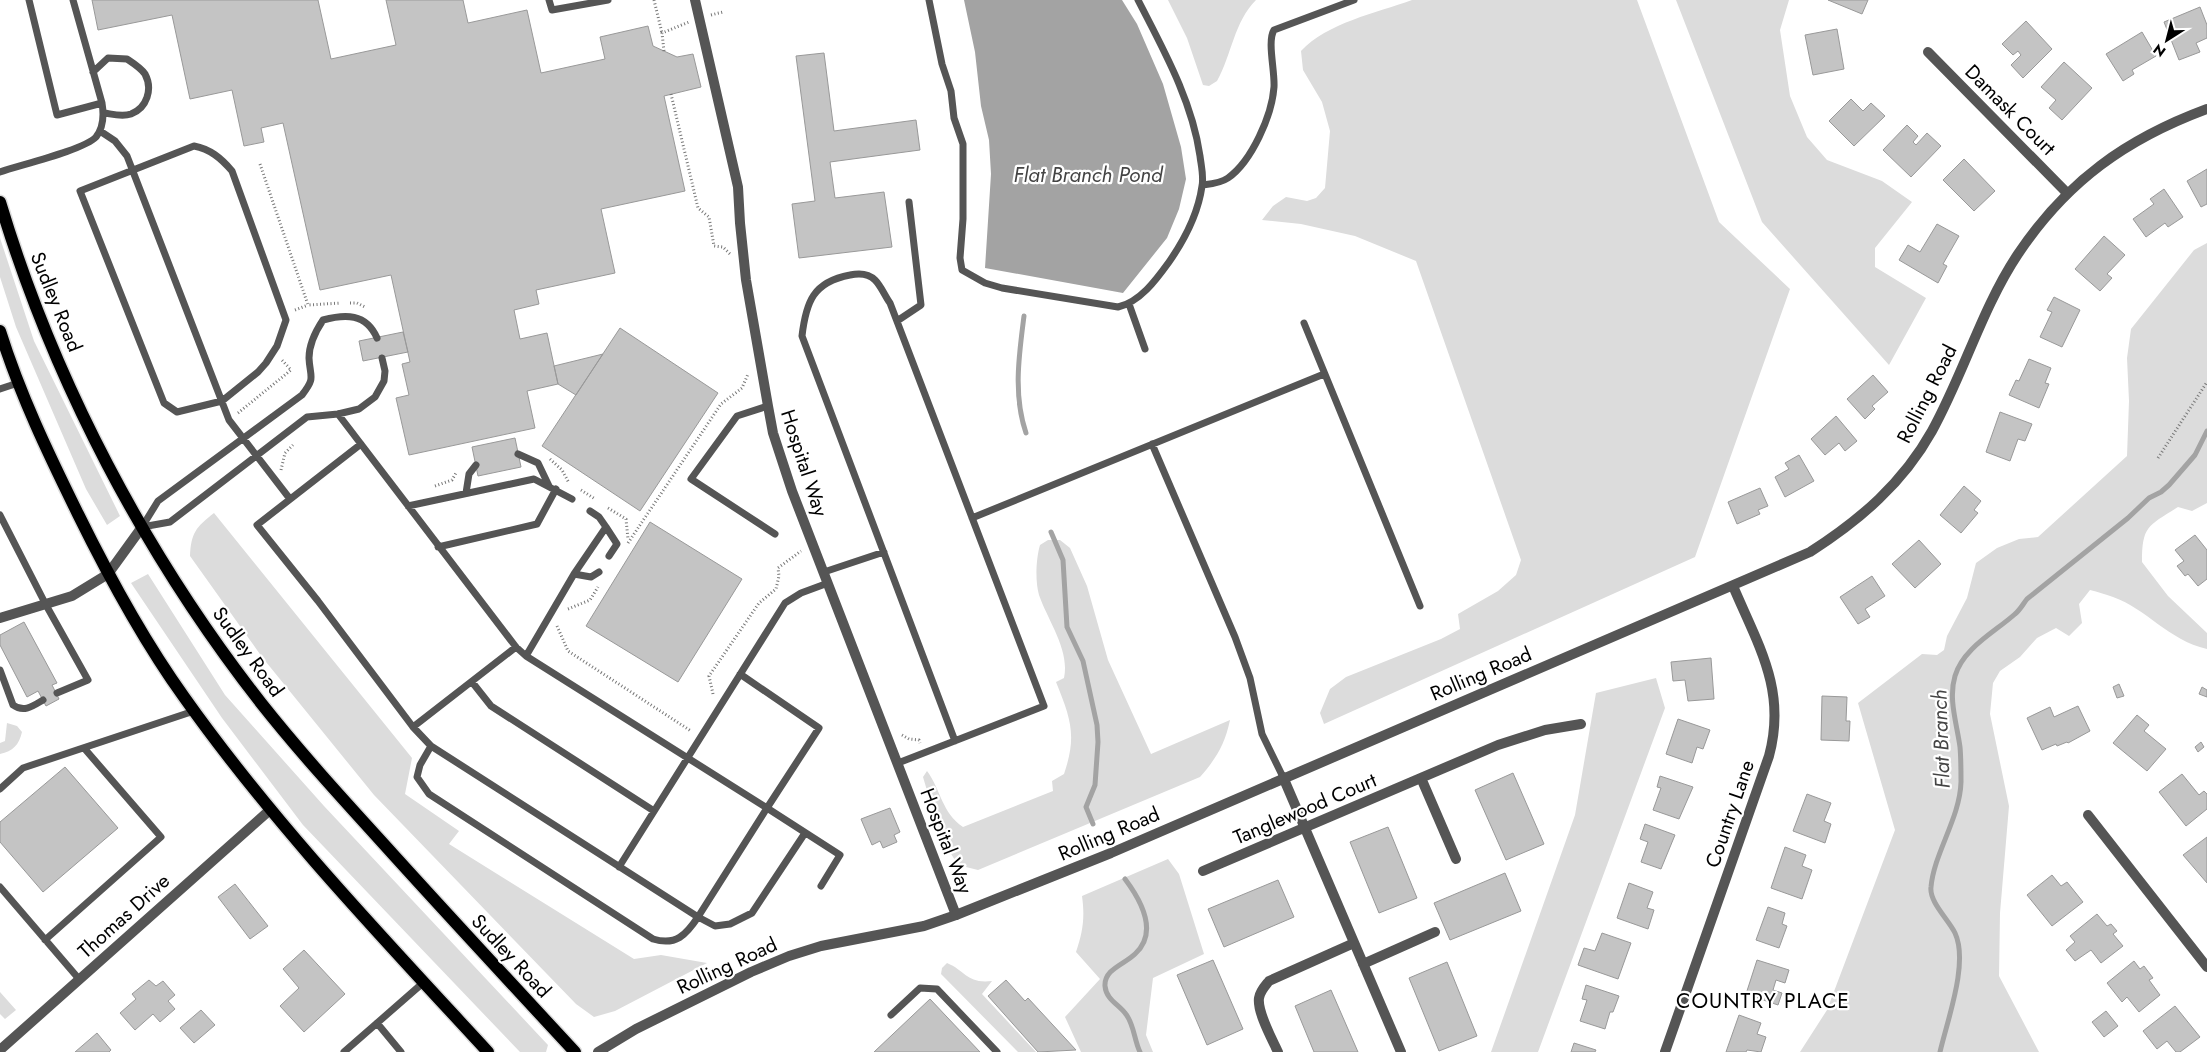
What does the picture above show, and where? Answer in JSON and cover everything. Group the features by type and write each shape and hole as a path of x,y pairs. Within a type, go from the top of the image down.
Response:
{"main road":[{"name":"Sudley Road","path":"0,202 37,308 78,406 116,482 142,527 208,631 263,706 302,753 458,927 575,1052"},
{"path":"0,331 18,383 48,454 108,574 144,637 194,711 270,809 488,1052"}],"street":[{"name":"Hospital Way","path":"695,0 738,187 746,280 768,406 781,460 956,915"},
{"name":"Damask Court","path":"1928,52 2067,193"},
{"name":"Rolling Road","path":"598,1052 644,1025 751,972 788,956 821,946 924,926 956,915 1111,853 1283,777 1733,586 1818,547 1864,514 1890,489 1913,461 1932,430 1997,290 2017,255 2041,222 2067,193 2108,159 2145,137 2181,119 2207,109"},
{"path":"0,618 72,596 108,574 142,527"},
{"name":"Country Lane","path":"1665,1052 1769,756 1775,729 1775,700 1769,673 1733,586"},
{"name":"Tanglewood Court","path":"1203,871 1521,737 1563,726 1581,724"},
{"path":"1283,777 1401,1052"},
{"path":"1421,778 1456,859"},
{"name":"Thomas Drive","path":"0,1050 270,809"},
{"path":"2088,815 2207,968"},
{"path":"1363,964 1435,932"},
{"path":"1278,1052 1260,1008 1259,998 1262,989 1270,981 1354,943"}],"lane":[{"path":"30,0 56,115 102,103"},
{"path":"0,172 88,144 100,131 104,113 102,103 73,0"},
{"path":"549,0 552,10 608,0"},
{"path":"929,0 942,64 951,91 954,118 963,144 963,219 960,258 962,270 985,284 1118,307 1129,304 1153,284 1182,243 1195,217 1202,185 1198,139 1188,108 1176,76 1138,0"},
{"path":"1202,185 1226,179 1239,169 1252,149 1267,119 1274,85 1274,62 1270,41 1274,30 1354,0"},
{"path":"93,72 108,58 127,58 145,74 148,86 146,101 142,108 131,114 104,113"},
{"path":"100,131 119,146 127,156 228,420 290,499"},
{"path":"194,146 203,148 222,159 232,171 286,320 277,346 266,364 222,401 177,412 164,404 80,191 194,146"},
{"path":"897,321 921,304 909,202"},
{"path":"898,763 955,741 1044,706 890,303 876,281 866,274 841,276 821,285 812,298 804,316 802,336 955,741"},
{"path":"1129,304 1145,349"},
{"path":"142,527 158,501 302,395 310,385 312,374 309,358 312,337 323,320 340,315 350,316 367,324 374,330 377,338"},
{"path":"1304,323 1420,606"},
{"path":"142,527 170,522 307,417 338,414 358,409 375,397 384,381 385,371 382,358"},
{"path":"972,518 1324,374"},
{"path":"0,389 18,383"},
{"path":"768,406 737,416 691,479 775,534"},
{"path":"338,414 516,647 526,656 840,855 821,886"},
{"path":"361,444 256,525 318,601 413,727 431,746 619,867 715,926 730,924 752,913 805,833"},
{"path":"1152,444 1235,637 1250,678 1262,734 1283,777"},
{"path":"518,454 538,462 549,486"},
{"path":"466,493 469,474 476,465"},
{"path":"408,506 534,479 572,499"},
{"path":"438,547 537,524 556,489"},
{"path":"590,511 599,517 617,544 610,556"},
{"path":"0,515 46,605 88,680 56,693"},
{"path":"526,656 574,574 606,527"},
{"path":"824,572 884,552"},
{"path":"574,574 590,577 599,572"},
{"path":"619,867 784,603 801,592 828,583"},
{"path":"413,727 516,647"},
{"path":"0,670 13,706 25,710 43,700"},
{"path":"431,746 420,765 417,777 429,794 652,940 664,943 686,934 819,728 740,674"},
{"path":"472,682 491,706 654,811"},
{"path":"0,789 23,768 194,711"},
{"path":"46,940 161,837 84,748"},
{"path":"0,887 79,979"},
{"path":"344,1052 424,982"},
{"path":"891,1015 920,988 938,989 997,1052"},
{"path":"377,1023 401,1052"}],"path":[{"path":"654,0 662,33"},
{"path":"712,15 714,24"},
{"path":"671,94 698,208 709,217 714,246 723,248 731,256"},
{"path":"260,164 308,305 357,303 372,311"},
{"path":"624,548 721,404 742,388 748,375 747,366"},
{"path":"2158,458 2207,382"},
{"path":"273,476 281,469 285,453 297,441"},
{"path":"545,455 562,470 572,484"},
{"path":"428,489 452,480 459,469"},
{"path":"580,489 626,519 629,542"},
{"path":"709,702 714,695 709,676 759,603 776,589 779,576 778,568 802,550 813,546"},
{"path":"565,613 570,608 590,600 600,584"},
{"path":"561,619 557,625 568,651 692,731 696,724"},
{"path":"898,726 902,735 918,740 924,753"}],"shaded area":[{"path":"1168,0 1256,0 1238,28 1217,81 1209,86 1203,85 1187,38"},
{"path":"1412,0 1637,0 1719,222 1790,289 1695,557 1324,724 1320,713 1330,689 1346,677 1441,639 1460,629 1458,614 1498,591 1516,575 1521,560 1416,261 1355,236 1301,224 1262,220 1273,206 1286,197 1307,201 1316,198 1325,188 1330,131 1322,102 1303,70 1301,51 1312,41 1338,26"},
{"path":"1676,0 1789,0 1780,30 1790,96 1807,137 1827,160 1882,181 1912,202 1875,248 1875,267 1926,298 1889,365 1762,222"},
{"path":"0,238 34,341 120,516 107,525 86,489 16,327 0,277"},
{"path":"2207,243 2207,503 2192,511 2178,507 2153,523 2145,534 2143,541 2142,562 2168,596 2207,633 2207,649 2181,639 2125,602 2090,590 2079,604 2082,623 2069,636 2056,628 2037,638 2020,657 2000,671 1993,683 1990,714 2009,806 2000,913 1999,976 2039,1052 1800,1052 1827,1010 1895,830 1858,703 1922,654 1937,655 1944,650 1947,636 1967,598 1976,563 1997,548 2019,539 2038,537 2127,456 2129,401 2127,358 2131,329 2194,250"},
{"path":"214,513 412,758 405,794 459,831 449,844 634,959 661,955 707,963 615,1011 594,1017 576,1004 374,795 262,657 190,556 193,536 203,522"},
{"path":"1048,540 1060,540 1070,548 1087,586 1108,660 1151,754 1230,720 1219,751 1200,777 978,870 958,865 952,855 937,822 923,777 927,771 950,815 963,827 1053,791 1052,781 1064,774 1071,738 1069,717 1056,682 1064,678 1064,657 1039,595 1037,583 1037,563 1040,545"},
{"path":"148,574 225,695 324,806 548,1045 546,1052 520,1052 303,825 222,718 131,583"},
{"path":"1656,678 1665,708 1538,1052 1491,1052 1575,815 1596,693"},
{"path":"7,723 17,726 22,732 15,747 0,754 0,743 5,741"},
{"path":"1168,859 1179,874 1204,954 1153,978 1146,1035 1153,1052 1081,1052 1065,1017 1100,979 1076,952 1083,924 1082,896"},
{"path":"947,963 977,981 992,981 982,994 1036,1052 1018,1052 941,974 942,968"},
{"path":"0,992 16,1010 5,1019 0,1014"}],"water":[{"name":"Flat Branch Pond","path":"964,0 1122,0 1137,24 1163,84 1181,147 1186,179 1179,209 1167,238 1123,293 985,268 991,174 989,140 981,106 975,52"}],"building":[{"path":"92,0 318,0 331,59 396,45 386,0 463,0 468,23 527,10 541,73 605,59 600,37 648,26 653,46 677,57 693,54 701,87 664,96 685,191 601,209 615,273 536,290 539,304 514,310 520,339 547,333 558,384 527,391 535,428 409,455 396,398 409,395 402,364 410,362 391,275 320,290 283,123 261,128 264,142 244,146 232,90 190,99 172,15 98,30"},
{"path":"1828,0 1868,0 1862,14"},
{"path":"2200,7 2207,25 2207,38 2196,43 2200,52 2179,60 2164,22"},
{"path":"2026,21 2052,49 2023,78 2011,65 2021,55 2018,51 2013,55 2002,44"},
{"path":"1837,29 1844,69 1813,75 1805,35"},
{"path":"2142,32 2156,56 2132,70 2134,74 2123,81 2106,54"},
{"path":"824,53 834,131 916,120 920,150 830,162 835,198 884,192 892,247 799,258 792,204 815,201 796,56"},
{"path":"2064,62 2092,88 2062,120 2049,108 2056,100 2041,87"},
{"path":"1851,99 1863,111 1871,103 1885,116 1854,146 1829,121"},
{"path":"1907,125 1918,136 1913,142 1916,145 1927,133 1941,146 1911,177 1883,150"},
{"path":"1964,159 1995,191 1974,211 1943,180"},
{"path":"2207,169 2207,204 2201,207 2187,181"},
{"path":"2164,189 2183,217 2168,227 2165,223 2146,237 2133,219 2154,204 2150,199"},
{"path":"1937,224 1959,236 1943,264 1947,266 1938,283 1899,260 1908,245 1920,252"},
{"path":"2104,236 2125,255 2107,274 2112,278 2100,291 2075,269"},
{"path":"2054,297 2080,310 2062,347 2040,337 2052,312 2047,310"},
{"path":"620,328 718,393 640,511 542,446"},
{"path":"403,332 408,352 363,361 359,341"},
{"path":"603,354 576,395 558,384 554,366"},
{"path":"2029,359 2051,368 2045,383 2049,384 2039,408 2009,395 2016,380 2019,381"},
{"path":"1873,375 1888,392 1872,406 1875,409 1865,419 1847,399"},
{"path":"2000,412 2032,424 2025,441 2018,439 2010,461 1986,452"},
{"path":"1836,416 1857,441 1845,451 1839,443 1825,455 1811,439"},
{"path":"515,438 521,467 478,476 472,447"},
{"path":"1799,455 1814,481 1785,497 1775,477 1789,469 1785,463"},
{"path":"1964,486 1981,501 1974,510 1978,513 1961,533 1940,515"},
{"path":"1760,488 1768,506 1758,510 1760,514 1737,524 1728,502"},
{"path":"650,522 742,579 678,682 586,626"},
{"path":"2195,535 2207,550 2207,579 2198,586 2188,574 2185,576 2177,566 2184,561 2175,550"},
{"path":"1919,540 1941,564 1915,588 1892,564"},
{"path":"1872,576 1885,596 1865,609 1870,617 1858,624 1840,597"},
{"path":"24,622 57,683 52,685 59,699 46,706 38,691 27,697 0,645 0,635"},
{"path":"1711,658 1714,699 1688,701 1685,680 1673,681 1671,662"},
{"path":"2119,684 2124,696 2117,698 2113,687"},
{"path":"2202,687 2207,690 2207,697 2199,694"},
{"path":"1822,696 1847,697 1846,721 1850,721 1849,741 1821,740"},
{"path":"2078,706 2090,731 2068,743 2057,746 2056,744 2042,750 2027,718 2050,707 2054,717"},
{"path":"2137,715 2149,725 2144,731 2166,749 2147,771 2113,743"},
{"path":"1678,719 1710,730 1703,749 1697,747 1692,763 1666,754"},
{"path":"2201,742 2204,747 2198,752 2195,747"},
{"path":"65,767 118,828 43,892 0,842 0,822"},
{"path":"1513,773 1544,844 1506,860 1475,790"},
{"path":"2182,774 2199,795 2204,791 2207,794 2207,809 2186,826 2159,792"},
{"path":"1660,776 1693,787 1679,819 1653,810 1661,788 1657,787"},
{"path":"1807,794 1831,803 1824,821 1831,824 1825,843 1793,831"},
{"path":"890,808 900,832 894,835 897,842 883,848 880,841 872,845 861,819"},
{"path":"1645,824 1675,835 1661,869 1641,862 1648,842 1640,839"},
{"path":"1388,827 1417,898 1379,913 1350,842"},
{"path":"2207,837 2207,883 2183,855"},
{"path":"1785,847 1806,855 1802,866 1812,870 1802,899 1771,888"},
{"path":"1505,873 1521,911 1450,940 1434,903"},
{"path":"2052,875 2061,886 2067,882 2083,902 2052,926 2027,895"},
{"path":"1278,880 1294,917 1224,947 1208,909"},
{"path":"1629,883 1653,892 1647,908 1654,910 1648,929 1617,918"},
{"path":"235,884 268,926 250,939 218,897"},
{"path":"1768,907 1785,913 1782,924 1787,926 1779,948 1756,940"},
{"path":"2097,914 2107,926 2111,924 2117,931 2113,934 2123,946 2101,963 2091,950 2075,961 2066,950 2075,942 2070,936"},
{"path":"1602,933 1631,943 1618,979 1578,965 1584,948 1595,951"},
{"path":"304,950 345,994 304,1032 280,1006 299,988 283,969"},
{"path":"1213,960 1243,1029 1207,1045 1177,975"},
{"path":"1757,960 1789,970 1785,983 1776,980 1773,990 1782,993 1778,1005 1746,994"},
{"path":"2134,961 2140,969 2144,966 2153,978 2149,980 2160,995 2139,1012 2127,997 2122,1002 2107,983"},
{"path":"1447,962 1477,1036 1439,1051 1409,978"},
{"path":"149,980 156,986 163,981 175,995 168,1001 175,1009 160,1022 153,1014 135,1030 120,1013 136,999 132,994"},
{"path":"1006,980 1025,1001 1028,998 1076,1050 1038,1052 988,996"},
{"path":"1586,985 1619,996 1613,1012 1610,1012 1605,1029 1580,1021 1587,1000 1582,999"},
{"path":"1331,990 1358,1052 1314,1052 1295,1006"},
{"path":"930,999 980,1052 874,1052"},
{"path":"2175,1006 2200,1037 2180,1052 2176,1052 2167,1041 2157,1049 2143,1031"},
{"path":"201,1010 215,1025 194,1043 180,1028"},
{"path":"2106,1011 2118,1026 2104,1037 2092,1022"},
{"path":"1739,1015 1761,1023 1757,1034 1766,1037 1761,1052 1747,1050 1746,1052 1726,1052"},
{"path":"97,1033 111,1050 109,1052 75,1052"},
{"path":"1574,1043 1596,1050 1595,1052 1571,1052"}],"waterway":[{"path":"1024,316 1018,390 1019,404 1026,433"},
{"name":"Flat Branch","path":"1940,1052 1955,992 1960,960 1959,945 1955,933 1936,905 1931,893 1931,887 1937,861 1960,795 1959,738 1952,694 1959,666 1980,641 2007,621 2027,599 2128,518 2149,498 2161,492 2169,485 2195,455 2207,431"},
{"path":"1051,532 1063,560 1067,627 1083,661 1097,725 1098,742 1095,785 1086,807 1093,824"},
{"path":"1125,879 1136,896 1145,916 1146,936 1135,954 1111,971 1105,986 1110,998 1128,1017 1140,1052"}],"district":[{"name":"COUNTRY PLACE","path":"1763,1001"}]}
